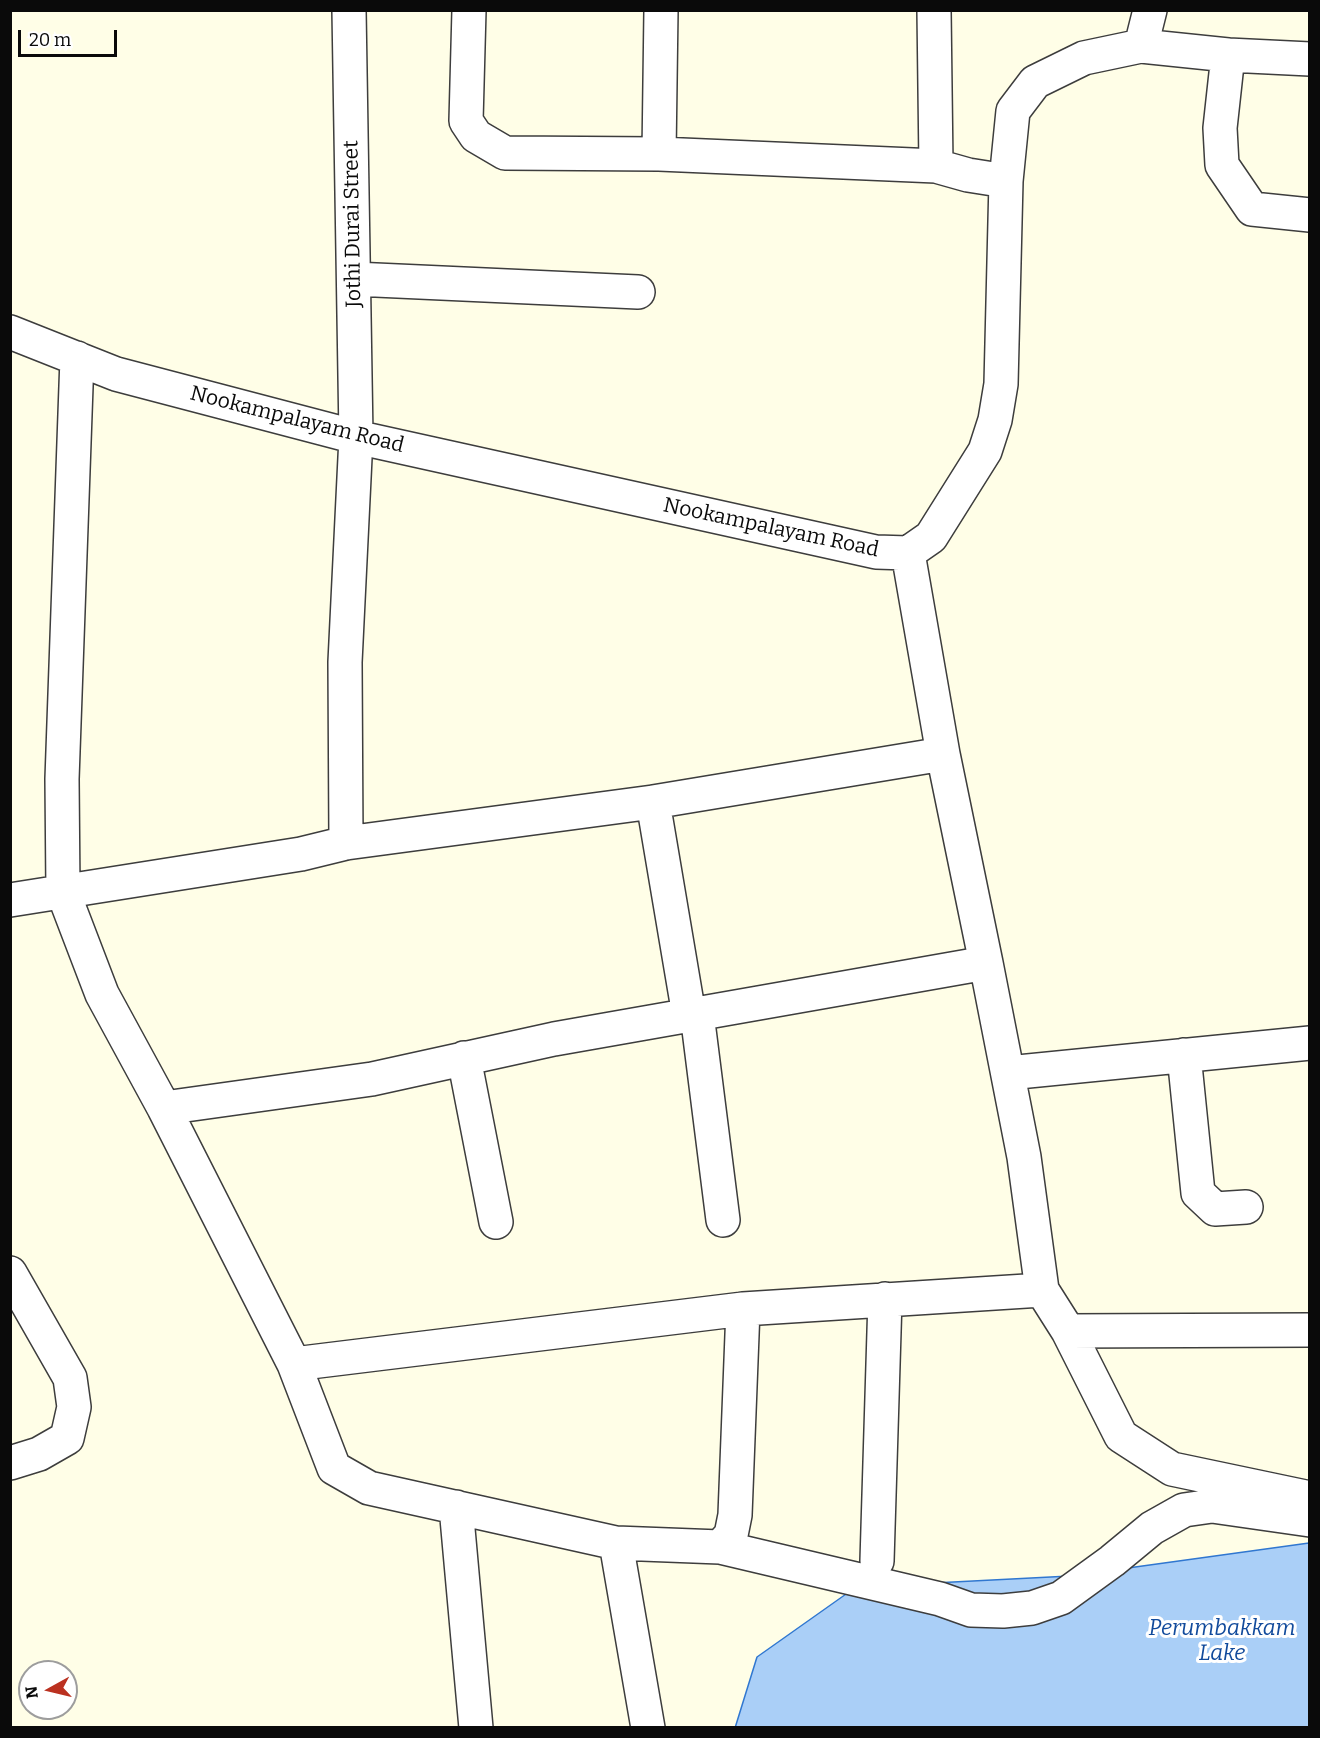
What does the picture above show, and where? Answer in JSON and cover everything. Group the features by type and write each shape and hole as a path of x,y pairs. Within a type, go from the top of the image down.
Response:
{"street":[{"name":"Jothi Durai Street","path":"346,843 345,663 356,436 349,10"},
{"path":"469,10 466,121 476,136 505,153 659,154 936,166 968,175 1006,181"},
{"path":"659,154 661,10"},
{"path":"934,10 936,166"},
{"path":"1141,46 1150,10"},
{"name":"Nookampalayam Road","path":"10,332 116,374 356,436 876,552 908,553 931,537 986,451 995,420 1001,384 1006,181 1013,111 1035,82 1084,58 1141,46 1228,55 1310,59"},
{"path":"1228,55 1220,128 1222,165 1252,209 1310,215"},
{"path":"354,279 638,292"},
{"path":"77,358 62,779 63,892 102,994 164,1108 294,1364 334,1468 369,1488 616,1543 720,1547 940,1599 971,1610 1003,1611 1032,1608 1061,1598 1152,1528 1184,1510 1212,1506 1310,1520"},
{"path":"908,553 943,754 1024,1157 1042,1290 1068,1331 1121,1436 1172,1469 1310,1498"},
{"path":"10,900 301,854 346,843 653,802 943,754"},
{"path":"653,802 693,1014 723,1220"},
{"path":"164,1108 372,1079 554,1039 986,963"},
{"path":"1008,1073 1310,1043"},
{"path":"1184,1055 1198,1193 1215,1209 1246,1207"},
{"path":"464,1058 496,1222"},
{"path":"10,1274 70,1378 74,1407 67,1438 39,1454 10,1463"},
{"path":"294,1364 743,1308 1042,1290"},
{"path":"877,1562 885,1299"},
{"path":"720,1547 730,1535 735,1515 743,1308"},
{"path":"1068,1331 1310,1330"},
{"path":"456,1507 476,1728"},
{"path":"616,1543 648,1728"}],"water":[{"name":"Perumbakkam Lake","path":"1309,1543 1309,1727 735,1728 757,1657 856,1587 1070,1576"}]}
